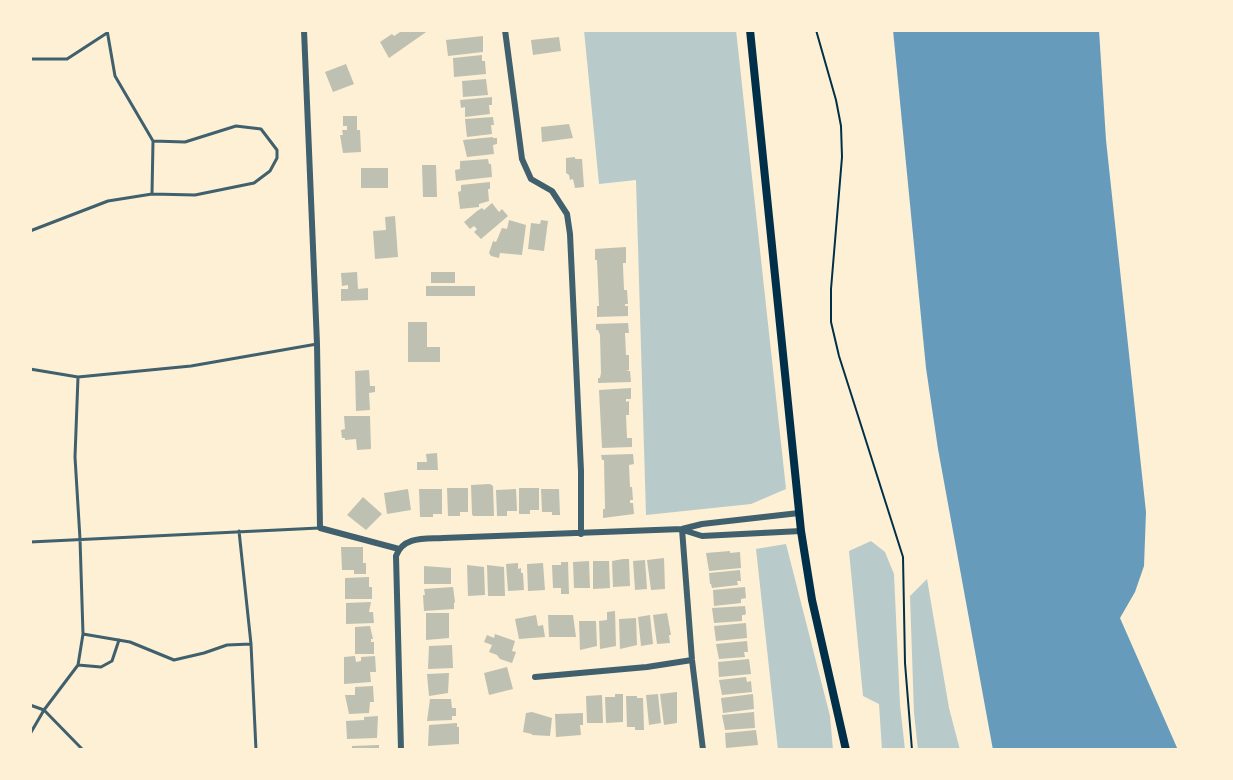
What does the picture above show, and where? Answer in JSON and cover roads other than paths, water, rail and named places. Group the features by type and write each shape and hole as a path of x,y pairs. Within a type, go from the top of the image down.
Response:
{"main road":[{"path":"750,30 801,531 812,600 846,750"}],"street":[{"path":"304,30 317,344 320,528 399,549"},
{"path":"505,30 522,159 531,178 552,191 567,214 570,234 581,471 581,534"},
{"path":"401,750 396,556 399,549 408,541 682,530 702,524 799,513"},
{"path":"682,530 702,536 801,531"},
{"path":"682,530 692,660 703,750"},
{"path":"535,677 647,668 692,660"}],"lane":[{"path":"30,59 67,59 107,31 115,76 153,141 152,194"},
{"path":"30,230 108,201 152,194 195,195 254,183 270,171 277,158 277,150 261,129 236,126 185,142 153,141"},
{"path":"30,369 78,377 191,366 317,344"},
{"path":"30,734 44,710 78,665 82,633 75,457 78,377"},
{"path":"30,542 320,528"},
{"path":"239,531 252,644 256,750"},
{"path":"82,633 130,642 174,660 227,645 252,644"},
{"path":"78,665 101,667 112,661 119,640"},
{"path":"30,705 44,710 83,750"}],"water":[{"path":"893,30 1099,30 1106,140 1146,512 1144,566 1135,592 1120,618 1178,750 993,750 938,449 926,368"}]}
